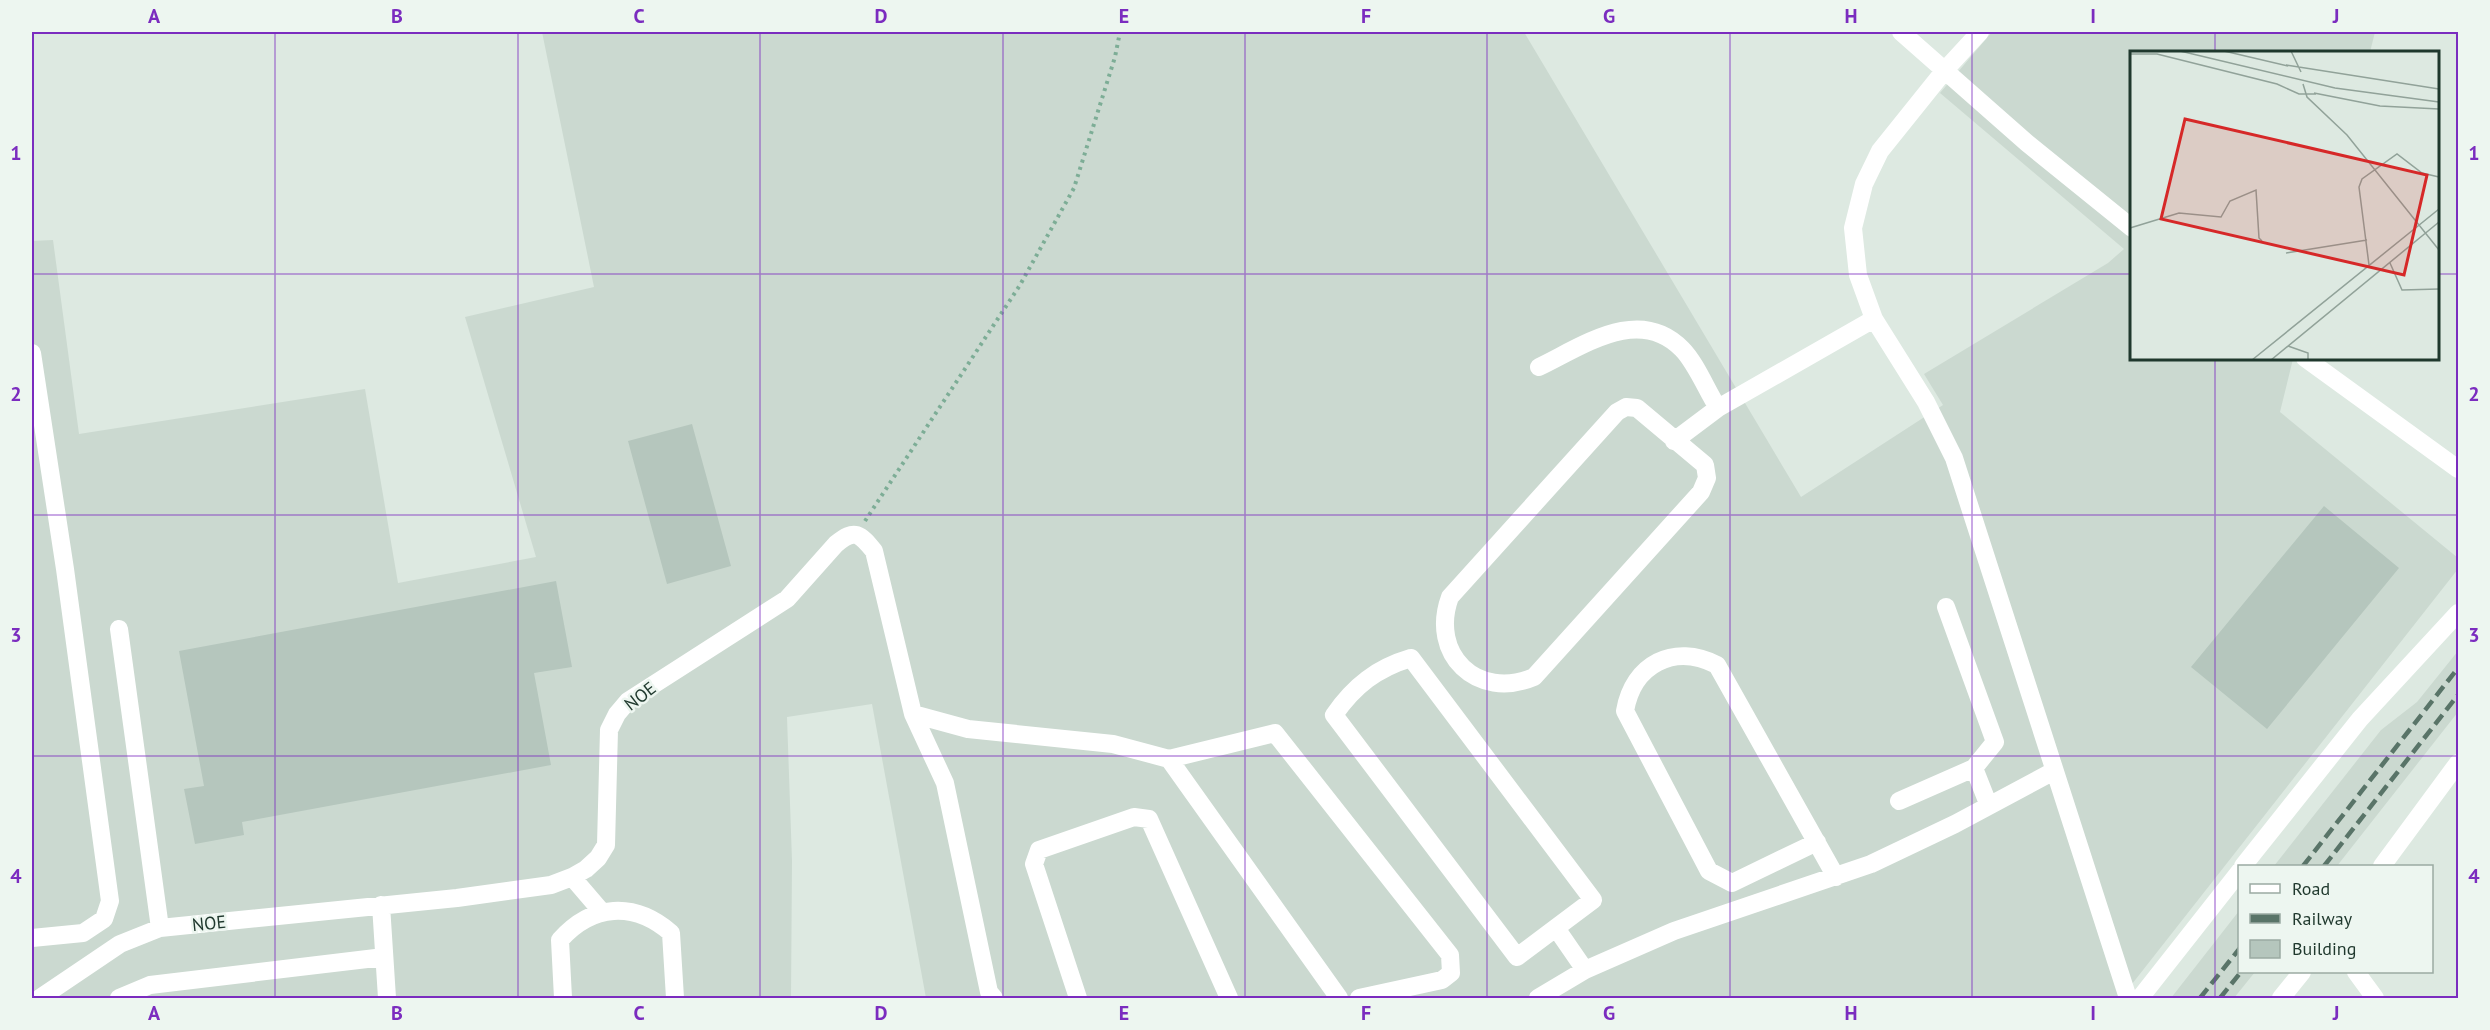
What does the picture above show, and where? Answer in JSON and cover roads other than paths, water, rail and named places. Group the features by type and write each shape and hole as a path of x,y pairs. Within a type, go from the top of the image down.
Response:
{"street":[{"path":"1901,32 2027,143 2130,226"},
{"path":"1980,32 1945,70 1880,151 1864,184 1853,228 1858,275 1874,319 1926,402 1954,458 2127,999"},
{"path":"1674,441 1718,408 1874,319"},
{"path":"1539,367 1615,331 1638,328 1664,334 1683,350 1718,408"},
{"path":"32,353 65,569 110,902 104,919 83,933 32,938"},
{"path":"2308,360 2458,469"},
{"path":"1626,407 1637,408 1674,441 1705,465 1707,478 1701,492 1670,527 1534,677 1523,682 1500,684 1478,678 1466,671 1449,649 1445,637 1444,623 1450,597 1609,420 1626,407"},
{"name":"NOE","path":"40,999 120,944 160,928 551,885 572,877 598,858 606,844 609,730 617,714 628,701 787,599 836,543 845,536 856,534 863,537 874,551 913,714"},
{"path":"1899,801 1974,768 1995,742 1946,607"},
{"path":"2245,865 2360,719 2458,613"},
{"path":"119,629 160,928"},
{"path":"1817,842 1732,883 1709,871 1625,711 1632,687 1639,677 1658,662 1682,656 1706,660 1717,665 1817,842 1836,877"},
{"path":"1411,658 1593,900 1556,928 1516,957 1334,715 1356,688 1369,677 1411,658"},
{"path":"913,714 968,729 1113,744 1168,759 1275,733 1450,955 1451,973 1442,980 1359,999"},
{"path":"913,714 945,783 989,992 994,999"},
{"path":"1168,759 1339,999"},
{"path":"2383,865 2458,763"},
{"path":"1974,768 1989,806"},
{"path":"1538,999 1585,970 1674,931 1871,864 2054,771"},
{"path":"1078,999 1034,864 1039,850 1134,817 1149,819 1229,999"},
{"path":"2140,999 2238,874"},
{"path":"572,877 602,912"},
{"path":"381,905 387,999"},
{"path":"563,999 560,940 578,922 602,912 615,911 640,914 657,922 671,933 675,999"},
{"path":"1556,928 1585,970"},
{"path":"119,999 150,985 384,957"},
{"path":"2281,999 2301,973"},
{"path":"2357,973 2375,999"}],"railway":[{"path":"2304,865 2458,668"},
{"path":"2325,865 2458,695"},
{"path":"2200,998 2238,950"},
{"path":"2220,998 2240,973"}]}
